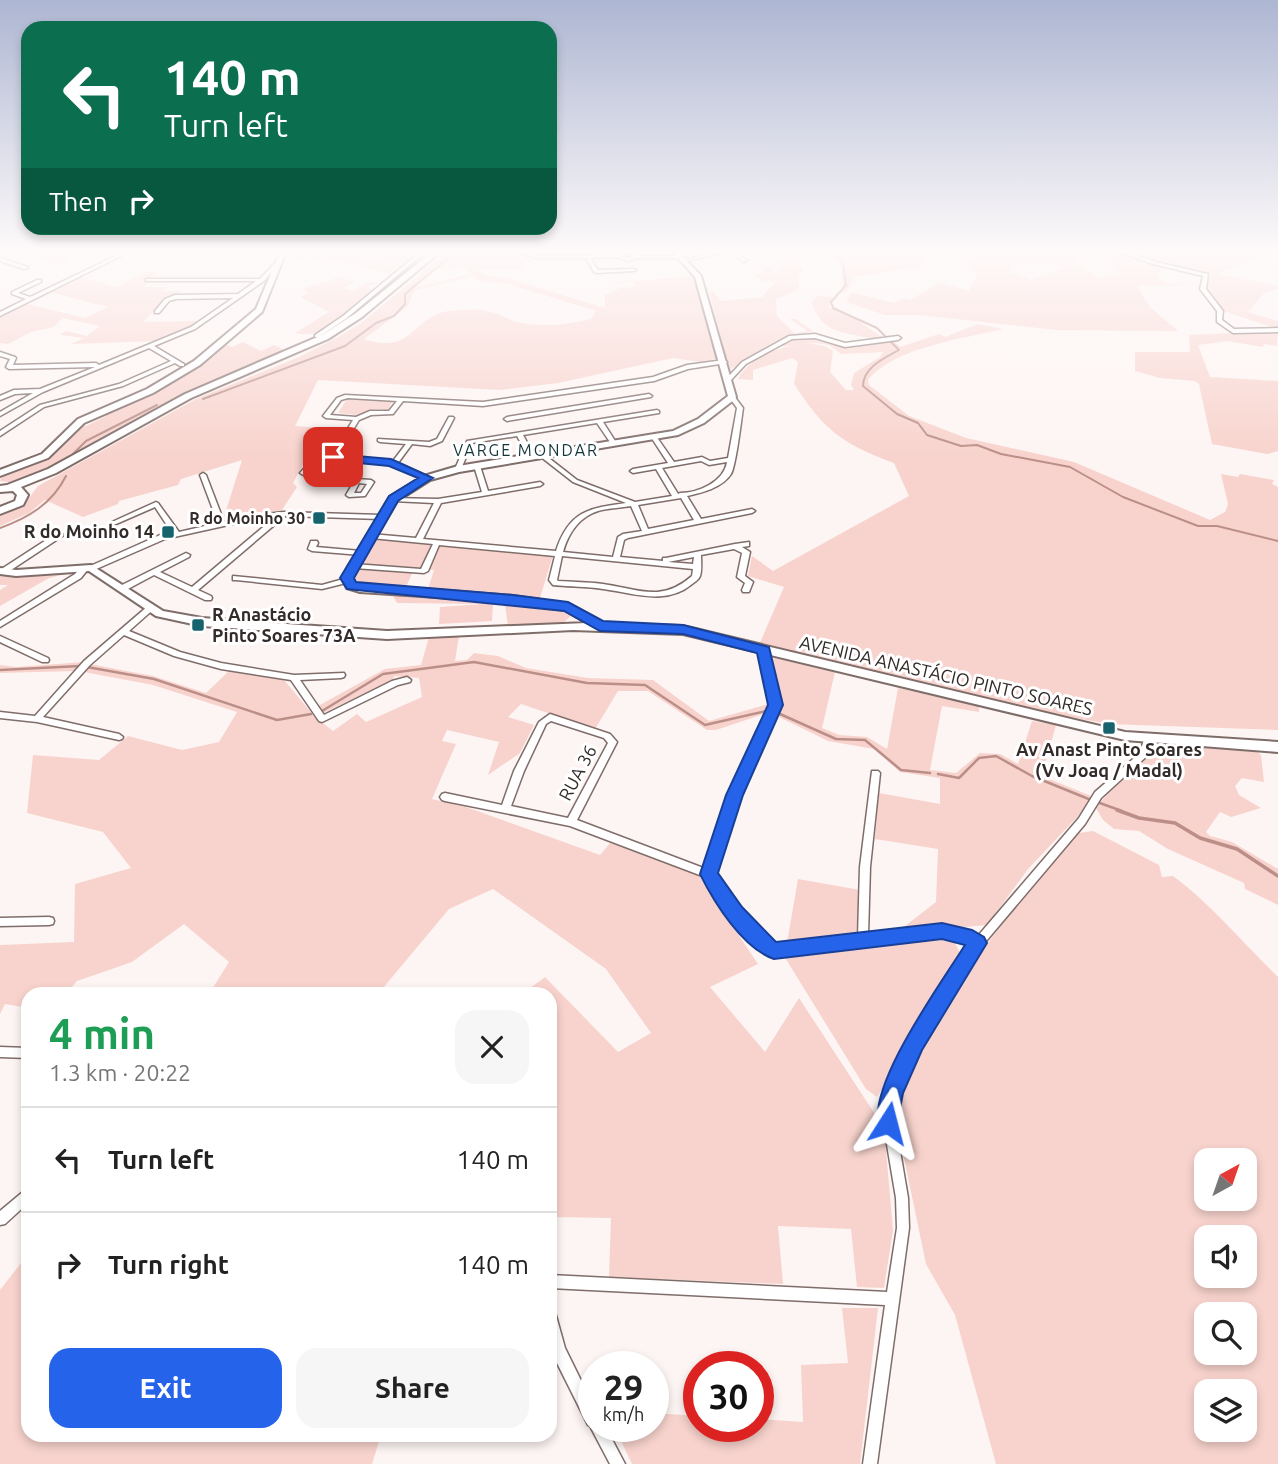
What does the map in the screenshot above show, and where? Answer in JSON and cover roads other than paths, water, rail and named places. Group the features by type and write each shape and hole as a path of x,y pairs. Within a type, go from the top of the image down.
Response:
{"main road":[{"path":"3,488 52,471 188,396 325,337 351,320"},
{"path":"2,511 19,503 33,486 184,402 335,337 356,320"},
{"path":"3,488 20,490 23,495"}],"street":[{"path":"0,414 41,391 194,328 205,320"},
{"path":"0,473 45,456 81,421 142,394 197,363 247,320"},
{"path":"317,335 340,320"},
{"path":"698,554 698,567 693,581 664,596 635,595 605,587 556,583 553,580 570,526 581,515 707,489 724,481 731,460 740,408 732,397 711,320"},
{"path":"1219,320 1233,331 1278,330"},
{"path":"729,379 744,363 790,337 815,336 845,345 896,338"},
{"path":"0,433 42,406 121,385 179,363 150,346"},
{"path":"0,354 13,358 9,367 104,365"},
{"path":"401,399 391,413 370,413 356,419 326,416 339,400 347,396 401,399 483,404 654,379 687,368 724,362"},
{"path":"578,390 586,406"},
{"path":"0,398 14,392 41,391"},
{"path":"507,419 649,396"},
{"path":"236,578 321,587 347,580 393,499 427,478 477,466 654,437 695,425 732,397"},
{"path":"458,470 469,442 657,412"},
{"path":"380,440 437,442 451,418"},
{"path":"333,457 356,419"},
{"path":"599,421 614,444"},
{"path":"519,434 532,457"},
{"path":"654,437 672,464"},
{"path":"395,463 410,442"},
{"path":"543,456 578,482 633,503 646,532"},
{"path":"357,481 305,476 304,471 317,457 333,457 395,463 427,478"},
{"path":"633,471 702,459 709,464 731,460"},
{"path":"477,466 485,492"},
{"path":"658,466 699,522"},
{"path":"203,475 221,523"},
{"path":"393,499 438,501 540,484"},
{"path":"419,540 438,501"},
{"path":"114,523 156,504 176,533"},
{"path":"616,559 621,539 752,511"},
{"path":"193,590 283,514"},
{"path":"0,624 88,568 176,533 283,514 381,517"},
{"path":"1,571 60,535"},
{"path":"371,536 698,567"},
{"path":"354,566 424,571 437,542"},
{"path":"314,543 312,549 361,553"},
{"path":"655,562 736,546 746,548 741,577 749,582 746,590"},
{"path":"123,588 186,555"},
{"path":"1,571 88,568"},
{"name":"AVENIDA ANASTÁCIO PINTO SOARES","path":"88,568 169,618 184,621 387,635 580,622 600,626 683,630 1119,735 1278,747"},
{"path":"154,572 208,598"},
{"path":"347,580 351,586 360,589 513,599 568,607 580,622"},
{"path":"37,719 87,663 151,608"},
{"path":"123,632 199,660 294,678 341,674"},
{"path":"0,639 45,660"},
{"path":"709,874 734,795 776,705 764,650"},
{"path":"294,678 322,719 395,683 407,680"},
{"path":"0,715 37,719 119,737"},
{"name":"RUA 36","path":"505,809 519,771 543,722 550,717 607,736 613,742 571,822"},
{"path":"870,1464 903,1216 888,1123 894,1089 915,1044 978,943 1092,806 1098,795 1144,754 1148,738"},
{"path":"863,940 865,867 875,772"},
{"path":"445,797 571,822 709,874 749,930 774,951 942,931 965,935 978,943"},
{"path":"0,922 50,921"},
{"path":"0,1052 21,1052"},
{"path":"0,1219 21,1201"},
{"path":"557,1282 893,1299"},
{"path":"557,1346 578,1390"},
{"path":"606,1442 618,1464"}],"waterway":[{"path":"203,399 345,346 383,320"},
{"path":"860,320 877,328 899,350 871,368 863,386 897,414 918,423 927,435 961,446 977,445 1001,454 1070,467 1123,497 1198,526 1217,526 1278,541"},
{"path":"72,455 86,441 157,405"},
{"path":"0,528 38,509 54,495 66,476"},
{"path":"322,711 383,674 474,662 587,683 645,685 705,725 771,710 836,739 865,740 901,770 930,773"},
{"path":"0,670 80,666"},
{"path":"87,667 154,679 277,720 311,714"},
{"path":"938,774 959,778 979,758 996,756 1032,776 1091,800"},
{"path":"1097,802 1122,811"},
{"path":"1117,810 1139,818 1175,823 1200,838 1237,849 1278,876"}],"place":[{"name":"R do Moinho 30","path":"319,518"},
{"name":"R do Moinho 14","path":"168,532"},
{"name":"R Anastácio Pinto Soares 73A","path":"198,625"},
{"name":"Av Anast Pinto Soares (Vv Joaq / Madal)","path":"1109,728"}],"district":[{"name":"VARGE MONDAR","path":"526,450"}]}
